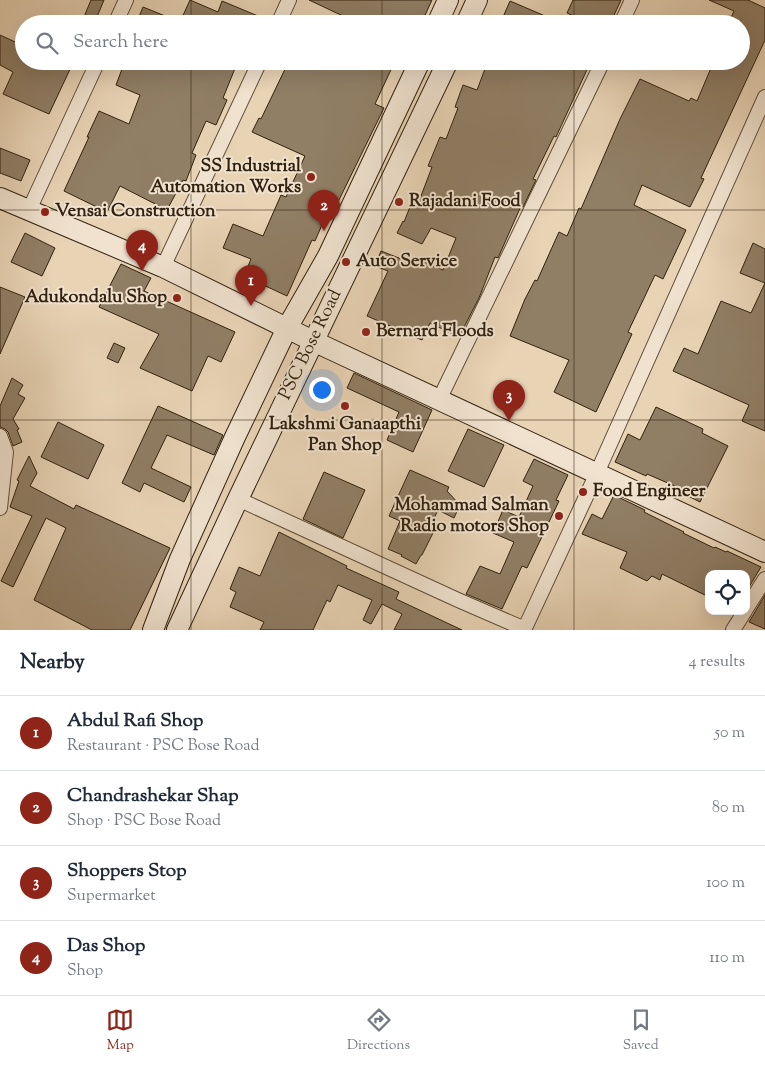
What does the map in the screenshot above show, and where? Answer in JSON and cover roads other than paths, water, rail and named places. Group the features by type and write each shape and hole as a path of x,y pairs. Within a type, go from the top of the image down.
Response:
{"street":[{"path":"119,15 126,0"},
{"path":"282,15 290,0"},
{"path":"441,15 448,0"},
{"path":"470,15 477,0"},
{"path":"625,15 632,0"},
{"path":"29,210 94,70"},
{"path":"163,267 256,70"},
{"name":"PSC Bose Road","path":"153,630 180,559 235,437 287,328 328,256 416,70"},
{"name":"PSC Bose Road","path":"177,630 444,70"},
{"path":"439,400 598,70"},
{"path":"238,499 525,629 597,474 765,98"},
{"path":"0,198 163,267 313,341 765,552"},
{"path":"0,436 6,452 0,508"},
{"path":"750,602 765,579"},
{"path":"733,630 742,615"}],"place":[{"name":"SS Industrial Automation Works","path":"311,177"},
{"name":"Rajadani Food","path":"399,202"},
{"name":"Vensai Construction","path":"45,212"},
{"name":"Chandrashekar Shap","path":"324,231"},
{"name":"Auto Service","path":"346,262"},
{"name":"Das Shop","path":"142,271"},
{"name":"Adukondalu Shop","path":"177,298"},
{"name":"Abdul Rafi Shop","path":"251,306"},
{"name":"Bernard Floods","path":"366,332"},
{"name":"Lakshmi Ganaapthi Pan Shop","path":"345,406"},
{"name":"Shoppers Stop","path":"509,421"},
{"name":"Food Engineer","path":"583,492"},
{"name":"Mohammad Salman Radio motors Shop","path":"559,516"}]}
